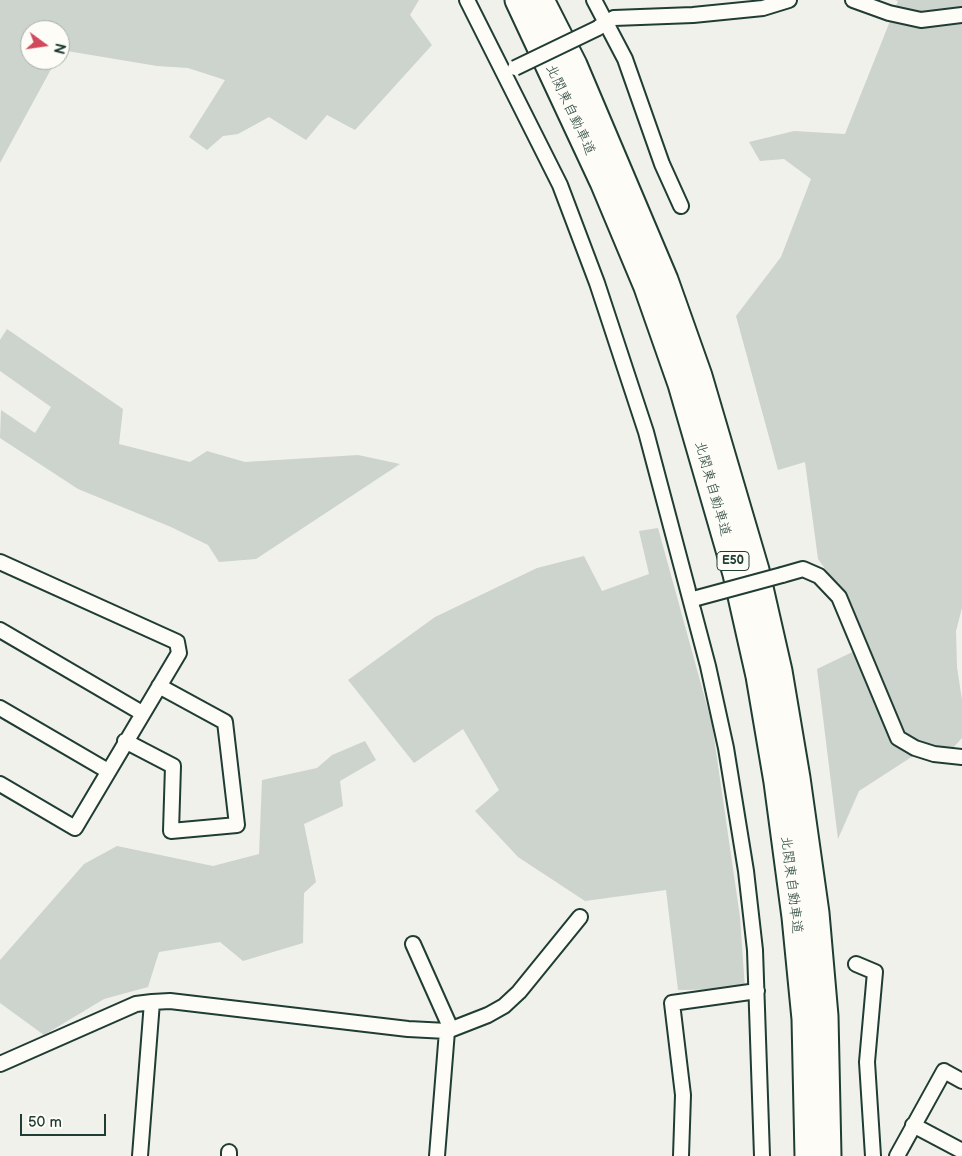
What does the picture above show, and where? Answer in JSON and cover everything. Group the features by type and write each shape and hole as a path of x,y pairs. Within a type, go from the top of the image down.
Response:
{"highway":[{"name":"北関東自動車道","path":"518,0 603,182 647,287 681,384 736,574 759,676 777,782 795,916 805,1019 808,1156"},
{"name":"北関東自動車道","path":"541,0 574,65 665,280 702,385 756,570 778,671 798,778 816,913 825,1016 828,1156"}],"street":[{"path":"468,0 510,70 560,185 597,283 646,432 693,599 726,748 746,871 755,950 762,1156"},
{"path":"594,0 602,25 625,59 662,164 681,206"},
{"path":"510,70 614,18 693,15 763,8 789,0"},
{"path":"853,0 889,13 921,20 962,15"},
{"path":"0,562 177,642 180,653 125,741 75,828 0,784"},
{"path":"693,599 804,569 819,576 839,597 898,738 915,748 934,754 962,757"},
{"path":"0,630 142,713"},
{"path":"125,741 173,766 171,831 237,825 226,722 159,686"},
{"path":"0,708 108,771"},
{"path":"0,1064 99,1019 136,1004 152,1002 170,1001 408,1028 449,1030 488,1015 504,1006 518,992 580,917"},
{"path":"413,944 449,1030 437,1156"},
{"path":"856,964 875,972 867,1062 873,1156"},
{"path":"682,1156 683,1095 672,1003 757,991"},
{"path":"140,1156 152,1002"},
{"path":"897,1156 944,1071 962,1081"},
{"path":"914,1125 962,1151"}],"shaded area":[{"path":"0,0 419,0 410,15 432,45 355,130 327,115 306,140 269,117 238,134 223,136 207,150 189,137 225,80 188,68 157,66 70,52 70,20 20,20 20,70 51,70 0,163"},
{"path":"895,0 962,0 962,608 956,631 957,667 962,700 962,738 953,748 930,745 859,791 838,839 817,669 865,646 844,595 818,559 805,462 778,470 736,316 781,257 811,179 784,159 760,161 749,142 794,131 845,134 898,1"},
{"path":"7,329 123,409 119,444 190,462 207,451 245,462 358,455 400,464 256,559 219,562 208,545 171,527 78,489 0,438 1,410 35,433 51,407 0,371 0,340"},
{"path":"658,528 712,724 740,917 745,989 678,990 666,890 585,901 518,857 475,811 499,790 463,729 414,763 348,680 435,617 537,568 584,556 602,591 649,574 639,531"},
{"path":"365,741 376,760 340,781 343,806 304,824 316,882 304,893 303,943 243,961 220,942 159,952 148,987 104,999 44,1035 0,1003 0,960 84,864 117,846 213,866 259,854 262,780 317,768 332,755"}]}
